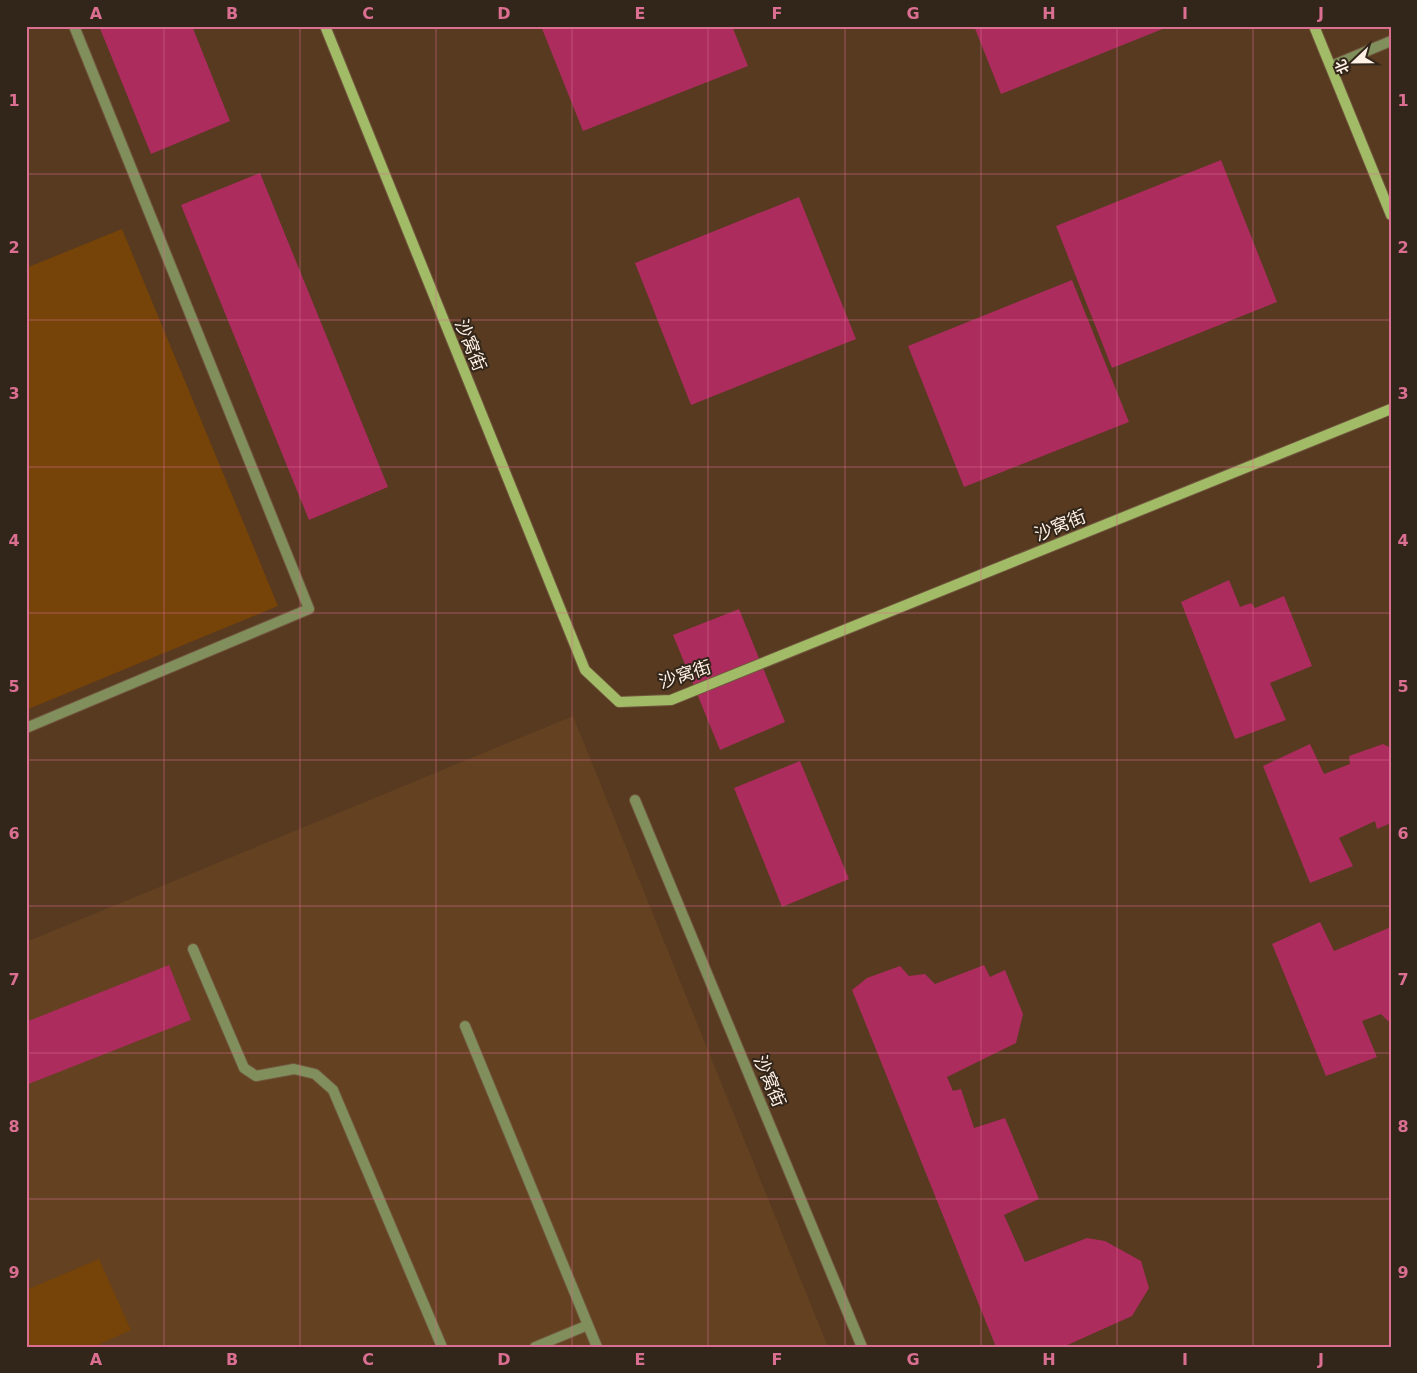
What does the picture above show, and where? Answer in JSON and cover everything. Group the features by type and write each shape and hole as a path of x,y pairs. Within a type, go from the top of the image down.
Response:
{"street":[{"path":"26,728 309,609 74,26"},
{"name":"沙窝街","path":"325,26 585,670 620,702 671,700 1391,409"},
{"path":"1314,26 1391,215"},
{"path":"1331,66 1391,41"},
{"name":"沙窝街","path":"635,800 862,1347"},
{"path":"193,949 244,1068 256,1076 294,1069 315,1074 333,1090 442,1347"},
{"path":"465,1026 597,1347"},
{"path":"535,1347 588,1325"}],"shaded area":[{"path":"122,229 278,606 26,710 26,268"},
{"path":"573,716 828,1347 26,1347 26,942"},
{"path":"99,1259 131,1330 93,1347 26,1347 26,1290"}],"building":[{"path":"99,26 192,26 230,121 151,154"},
{"path":"541,26 732,26 748,66 583,131"},
{"path":"974,26 1164,26 1165,28 1001,94"},
{"path":"1221,160 1277,302 1112,368 1056,226"},
{"path":"260,173 388,487 309,520 181,205"},
{"path":"799,197 856,339 691,405 635,263"},
{"path":"1072,280 1129,422 964,487 908,346"},
{"path":"1229,580 1240,607 1251,603 1255,608 1284,596 1312,666 1270,683 1286,720 1235,739 1181,602"},
{"path":"739,609 785,722 720,750 673,635"},
{"path":"1310,744 1324,774 1350,764 1349,756 1383,744 1391,748 1391,823 1377,829 1375,821 1339,838 1353,866 1310,883 1263,766"},
{"path":"800,761 849,879 782,907 734,788"},
{"path":"1320,922 1334,951 1391,927 1391,1020 1388,1021 1381,1014 1362,1021 1377,1057 1326,1076 1272,944"},
{"path":"169,965 191,1020 26,1085 26,1022"},
{"path":"984,965 990,977 1005,970 1023,1014 1016,1043 947,1077 953,1091 961,1089 974,1128 1005,1118 1039,1199 1004,1215 1025,1262 1087,1238 1105,1241 1141,1261 1149,1288 1132,1316 1063,1347 996,1347 852,990 867,978 900,966 909,976 925,974 935,984"}]}
